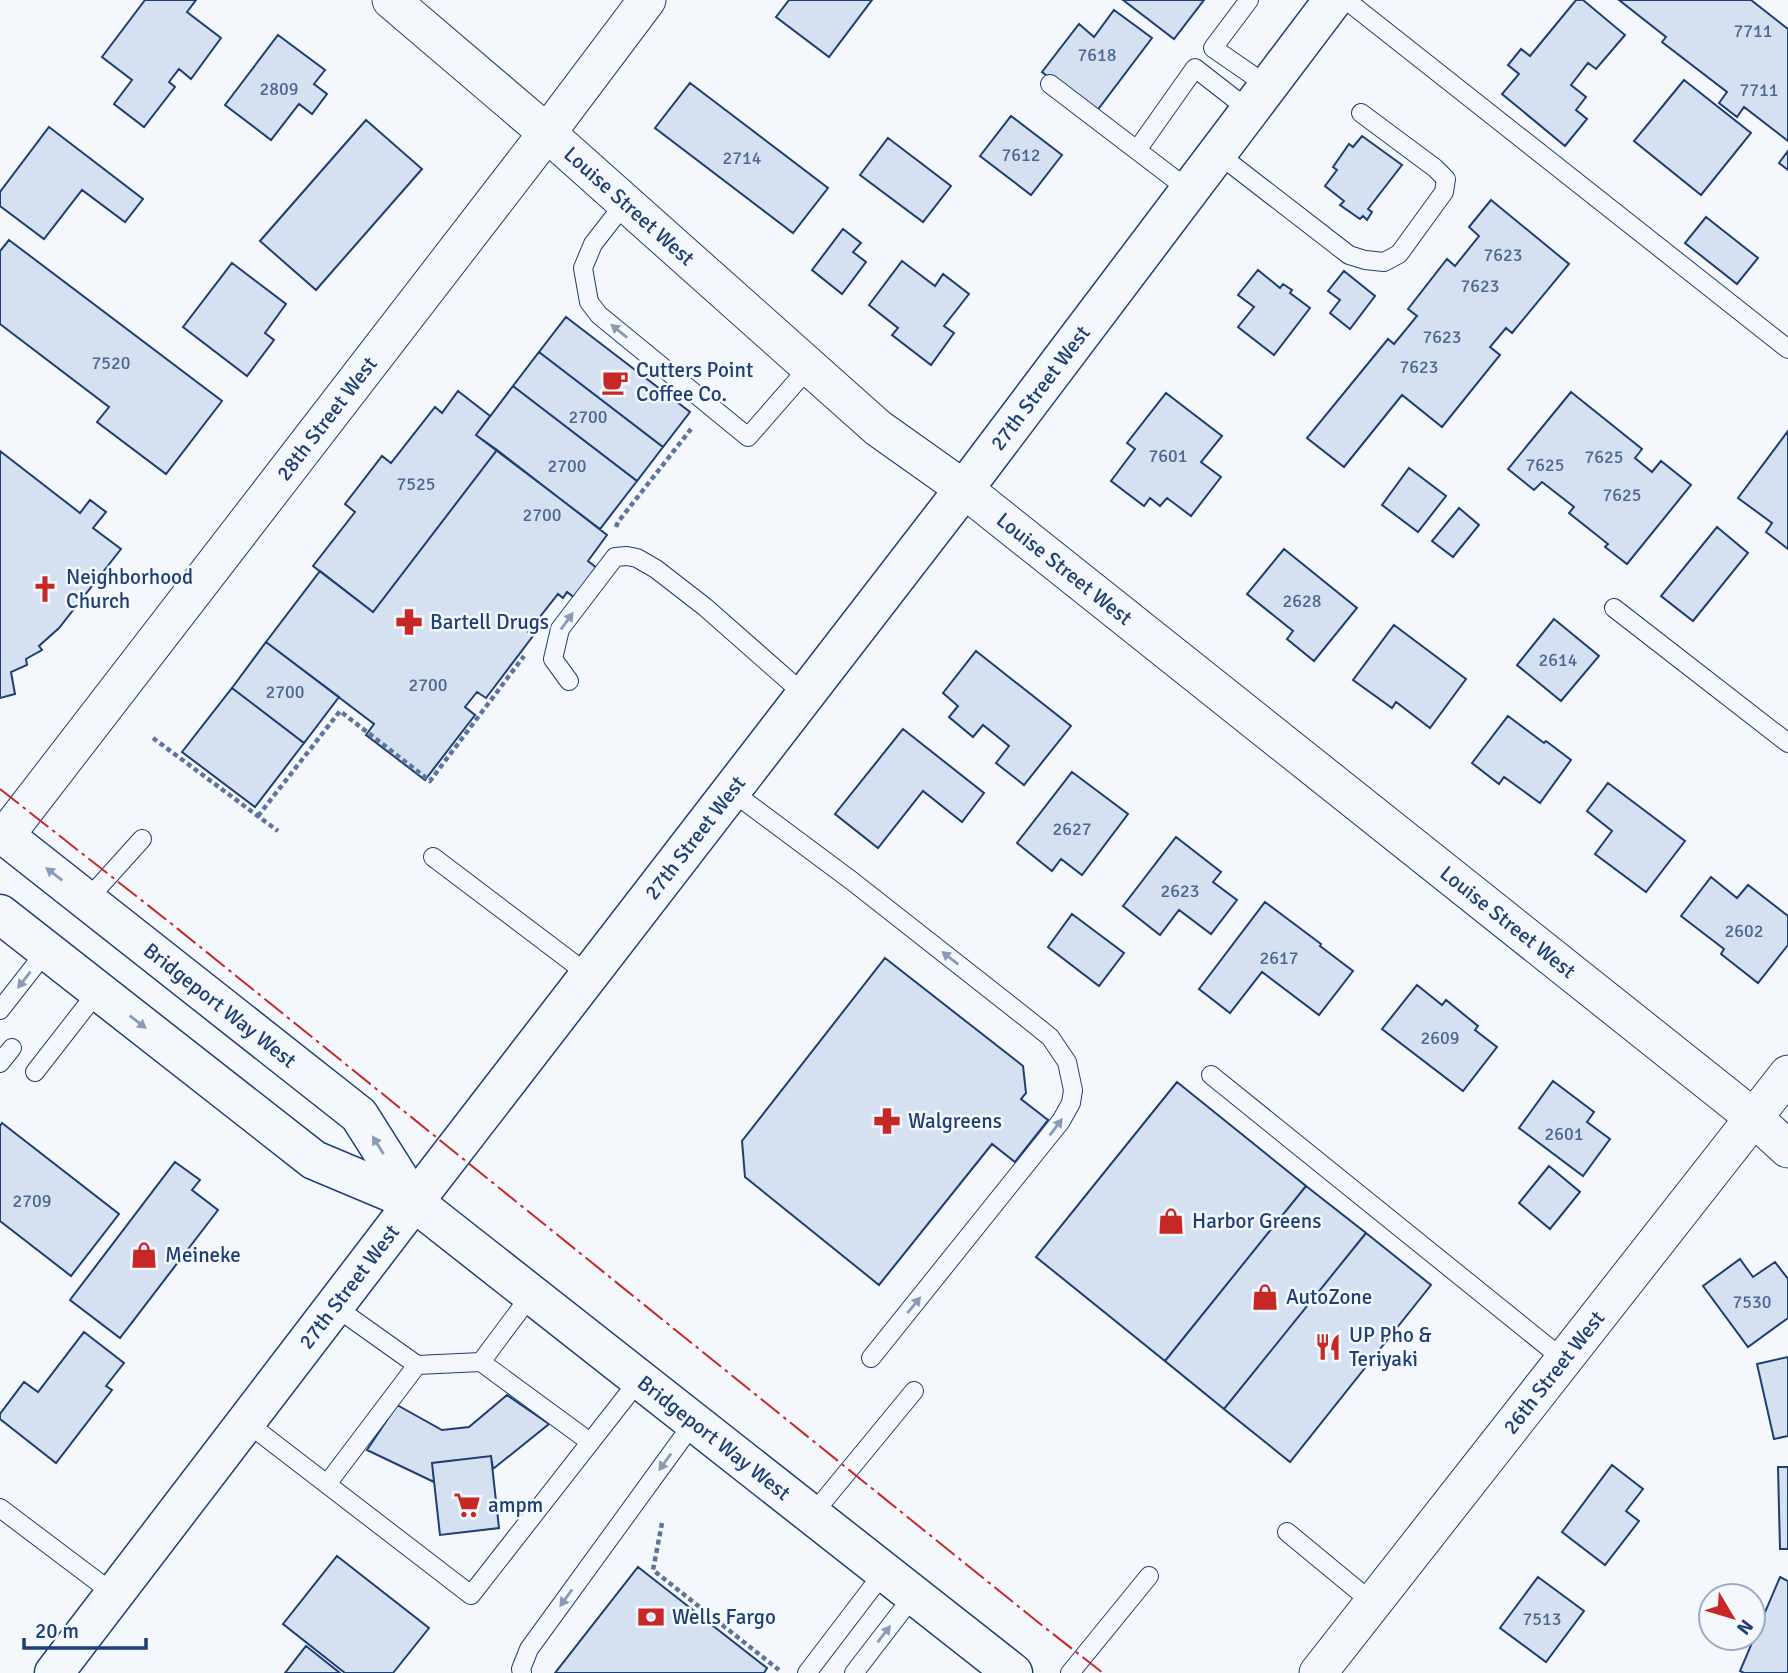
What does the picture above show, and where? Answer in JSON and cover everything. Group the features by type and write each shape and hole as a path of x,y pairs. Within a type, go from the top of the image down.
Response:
{"main road":[{"name":"27th Street West","path":"63,1670 114,1594 964,489 1331,2"},
{"name":"Bridgeport Way West","path":"3,834 359,1115 414,1202"},
{"name":"Bridgeport Way West","path":"0,914 314,1160 414,1202 1013,1673"}],"street":[{"name":"Louise Street West","path":"391,0 547,133 878,428 964,489 1754,1118 1788,1149"},
{"name":"28th Street West","path":"3,834 547,133 647,0"},
{"name":"26th Street West","path":"1318,1673 1788,1074"}],"lane":[{"path":"1249,0 1213,48 1259,98"},
{"path":"1331,2 1788,349"},
{"path":"1137,150 1195,68 1259,98"},
{"path":"1050,84 1189,190"},
{"path":"1217,153 1349,255 1384,262 1399,254 1444,192 1446,179 1361,113"},
{"path":"625,203 593,244 583,268 589,302 599,315 748,437 810,367"},
{"path":"569,681 553,659 560,629 615,557 626,556 637,558 656,569 705,607 805,695"},
{"path":"1614,608 1788,743"},
{"path":"731,791 852,881 1050,1037 1067,1062 1073,1090 1071,1103 1061,1121 871,1358"},
{"path":"87,900 142,839"},
{"path":"433,857 589,975"},
{"path":"0,1010 47,950"},
{"path":"35,1072 98,991"},
{"path":"0,1063 12,1048"},
{"path":"1211,1075 1563,1359"},
{"path":"481,1362 531,1295"},
{"path":"334,1306 417,1365 481,1362 590,1443"},
{"path":"327,1484 417,1365"},
{"path":"246,1422 471,1595 639,1380"},
{"path":"812,1515 914,1391"},
{"path":"522,1673 529,1649 694,1422"},
{"path":"0,1508 114,1594"},
{"path":"1287,1532 1373,1603"},
{"path":"807,1673 884,1572"},
{"path":"1070,1673 1149,1576"},
{"path":"854,1673 914,1595"}],"path":[{"path":"616,530 618,522 709,405"},
{"path":"258,816 340,712 430,780 531,646"},
{"path":"153,737 278,831"},
{"path":"662,1522 653,1570 782,1673"}],"building":[{"path":"145,0 196,0 187,12 221,38 191,79 179,69 169,82 175,87 144,127 114,104 132,80 102,57"},
{"path":"789,0 872,0 829,57 776,17"},
{"path":"1123,0 1204,0 1174,39"},
{"path":"1576,0 1583,0 1625,35 1596,69 1588,63 1571,85 1586,97 1576,110 1587,119 1565,146 1502,94 1519,74 1508,65 1521,49 1530,56"},
{"path":"1619,0 1751,0 1788,29 1788,141 1744,107 1737,117 1719,103 1727,92 1662,42 1666,37"},
{"path":"1114,10 1152,38 1096,112 1042,72 1079,24 1094,37"},
{"path":"278,35 325,70 314,84 327,94 312,114 299,104 271,140 225,105"},
{"path":"1684,80 1751,133 1701,195 1634,141"},
{"path":"690,83 828,188 793,233 655,128"},
{"path":"1011,116 1062,155 1031,195 980,156"},
{"path":"366,120 422,169 316,290 260,241"},
{"path":"49,127 143,199 125,222 82,190 44,239 0,206 0,192"},
{"path":"1362,136 1402,165 1368,209 1372,212 1367,220 1363,216 1360,219 1340,205 1344,201 1325,186 1337,170 1333,167 1349,144 1353,147"},
{"path":"888,138 951,186 923,222 860,175"},
{"path":"1788,151 1788,170 1779,163"},
{"path":"1491,200 1569,264 1512,333 1506,328 1490,347 1500,355 1442,427 1402,395 1344,467 1307,438 1388,339 1394,344 1417,316 1408,309 1447,259 1455,266 1479,236 1469,227"},
{"path":"1706,217 1758,258 1737,284 1685,243"},
{"path":"843,229 861,243 853,252 866,262 842,294 812,270"},
{"path":"9,240 222,401 166,474 97,422 109,407 0,324 0,251"},
{"path":"902,261 935,286 943,274 969,294 944,326 954,333 931,365 892,335 898,328 869,305"},
{"path":"232,263 286,304 265,333 274,340 247,376 183,327"},
{"path":"1258,270 1280,288 1283,284 1292,290 1290,293 1310,308 1274,355 1238,327 1254,307 1238,295"},
{"path":"1344,271 1375,296 1350,329 1330,313 1340,300 1328,291"},
{"name":"Cutters Point Coffee Co.","path":"566,317 690,412 663,447 539,352"},
{"path":"539,352 663,447 637,481 513,386"},
{"path":"513,386 637,481 600,529 476,435"},
{"path":"458,391 490,416 476,435 497,450 373,612 313,566 355,512 345,504 382,456 391,463 435,407 442,413"},
{"path":"1571,392 1642,449 1635,458 1652,472 1661,461 1691,485 1627,564 1605,547 1608,544 1569,513 1574,507 1542,482 1534,490 1508,469"},
{"path":"1166,393 1222,436 1201,462 1221,477 1191,516 1167,498 1160,506 1150,498 1144,506 1111,481 1135,449 1127,443"},
{"path":"1788,431 1788,549 1766,532 1772,523 1738,498"},
{"name":"Bartell Drugs","path":"497,450 607,535 588,561 607,576 584,605 567,592 563,598 558,594 528,632 533,636 486,698 477,692 465,707 475,715 425,780 366,735 374,724 266,642 320,571 373,612"},
{"name":"Neighborhood Church","path":"0,451 80,513 90,500 106,512 93,528 121,549 59,628 39,646 42,650 26,659 27,665 11,672 15,694 0,698"},
{"path":"1409,468 1446,496 1418,532 1382,505"},
{"path":"1459,508 1479,525 1453,557 1432,541"},
{"path":"1717,527 1748,553 1693,621 1661,596"},
{"path":"1284,549 1357,608 1314,661 1287,639 1293,631 1247,594"},
{"path":"1554,619 1599,656 1561,701 1517,665"},
{"path":"1394,625 1466,679 1430,728 1396,702 1392,708 1353,680"},
{"path":"266,642 339,697 304,743 232,688"},
{"path":"976,651 1071,726 1024,785 996,763 1009,746 983,725 973,737 949,717 958,706 943,693"},
{"path":"232,688 304,743 255,807 182,752"},
{"path":"1508,716 1571,760 1540,803 1504,777 1499,784 1472,763"},
{"path":"903,729 984,793 962,822 923,791 878,848 835,814"},
{"path":"1072,772 1128,814 1082,875 1061,859 1052,871 1017,843"},
{"path":"1608,783 1685,841 1646,892 1595,854 1612,831 1587,811"},
{"path":"1176,837 1221,872 1213,882 1237,900 1211,934 1179,910 1160,935 1123,906"},
{"path":"1711,877 1737,898 1748,885 1788,916 1788,945 1758,983 1721,954 1724,949 1681,916"},
{"path":"1265,902 1353,971 1319,1015 1262,972 1230,1013 1199,989"},
{"path":"1072,914 1124,953 1099,986 1048,947"},
{"name":"Walgreens","path":"885,958 1023,1066 1026,1093 1021,1099 1048,1120 1015,1162 992,1144 879,1285 745,1177 742,1141"},
{"path":"1417,985 1442,1005 1446,1000 1478,1026 1475,1030 1497,1047 1463,1091 1382,1029"},
{"path":"1553,1081 1594,1112 1587,1122 1610,1139 1583,1176 1519,1128"},
{"name":"Harbor Greens","path":"1177,1082 1306,1186 1165,1361 1036,1257"},
{"path":"2,1123 119,1214 71,1276 0,1221"},
{"name":"Meineke","path":"175,1162 200,1180 192,1190 218,1210 120,1338 70,1300"},
{"path":"1549,1166 1580,1192 1550,1229 1519,1203"},
{"name":"AutoZone","path":"1306,1186 1366,1233 1224,1409 1165,1361"},
{"name":"UP Pho & Teriyaki","path":"1366,1233 1431,1285 1290,1462 1224,1409"},
{"path":"1740,1259 1753,1277 1775,1262 1788,1279 1788,1318 1748,1347 1703,1286"},
{"path":"84,1332 124,1363 106,1386 112,1390 56,1463 0,1419 0,1414 24,1382 38,1392"},
{"path":"1788,1357 1788,1436 1774,1439 1757,1364"},
{"path":"507,1395 549,1424 493,1469 491,1456 432,1463 434,1482 367,1450 397,1405 442,1430 469,1427"},
{"name":"ampm","path":"491,1456 499,1528 440,1535 432,1463"},
{"path":"1612,1465 1643,1489 1626,1511 1639,1521 1605,1565 1562,1532"},
{"path":"1778,1467 1788,1467 1788,1549 1780,1549"},
{"path":"337,1556 429,1628 393,1673 345,1673 283,1624"},
{"name":"Wells Fargo","path":"638,1567 767,1668 764,1673 555,1673"},
{"path":"1538,1577 1584,1611 1546,1662 1500,1628"},
{"path":"1780,1577 1788,1581 1788,1673 1744,1673 1740,1671 1748,1652 1767,1652 1767,1608"},
{"path":"306,1646 340,1673 285,1673"}],"power":[{"path":"0,789 1103,1673"}],"place":[{"name":"Cutters Point Coffee Co.","path":"615,382"},
{"name":"Neighborhood Church","path":"45,589"},
{"name":"Bartell Drugs","path":"409,622"},
{"name":"Walgreens","path":"887,1121"},
{"name":"Harbor Greens","path":"1171,1221"},
{"name":"Meineke","path":"144,1255"},
{"name":"AutoZone","path":"1265,1297"},
{"name":"UP Pho & Teriyaki","path":"1328,1347"},
{"name":"ampm","path":"467,1505"},
{"name":"Wells Fargo","path":"651,1617"}]}
